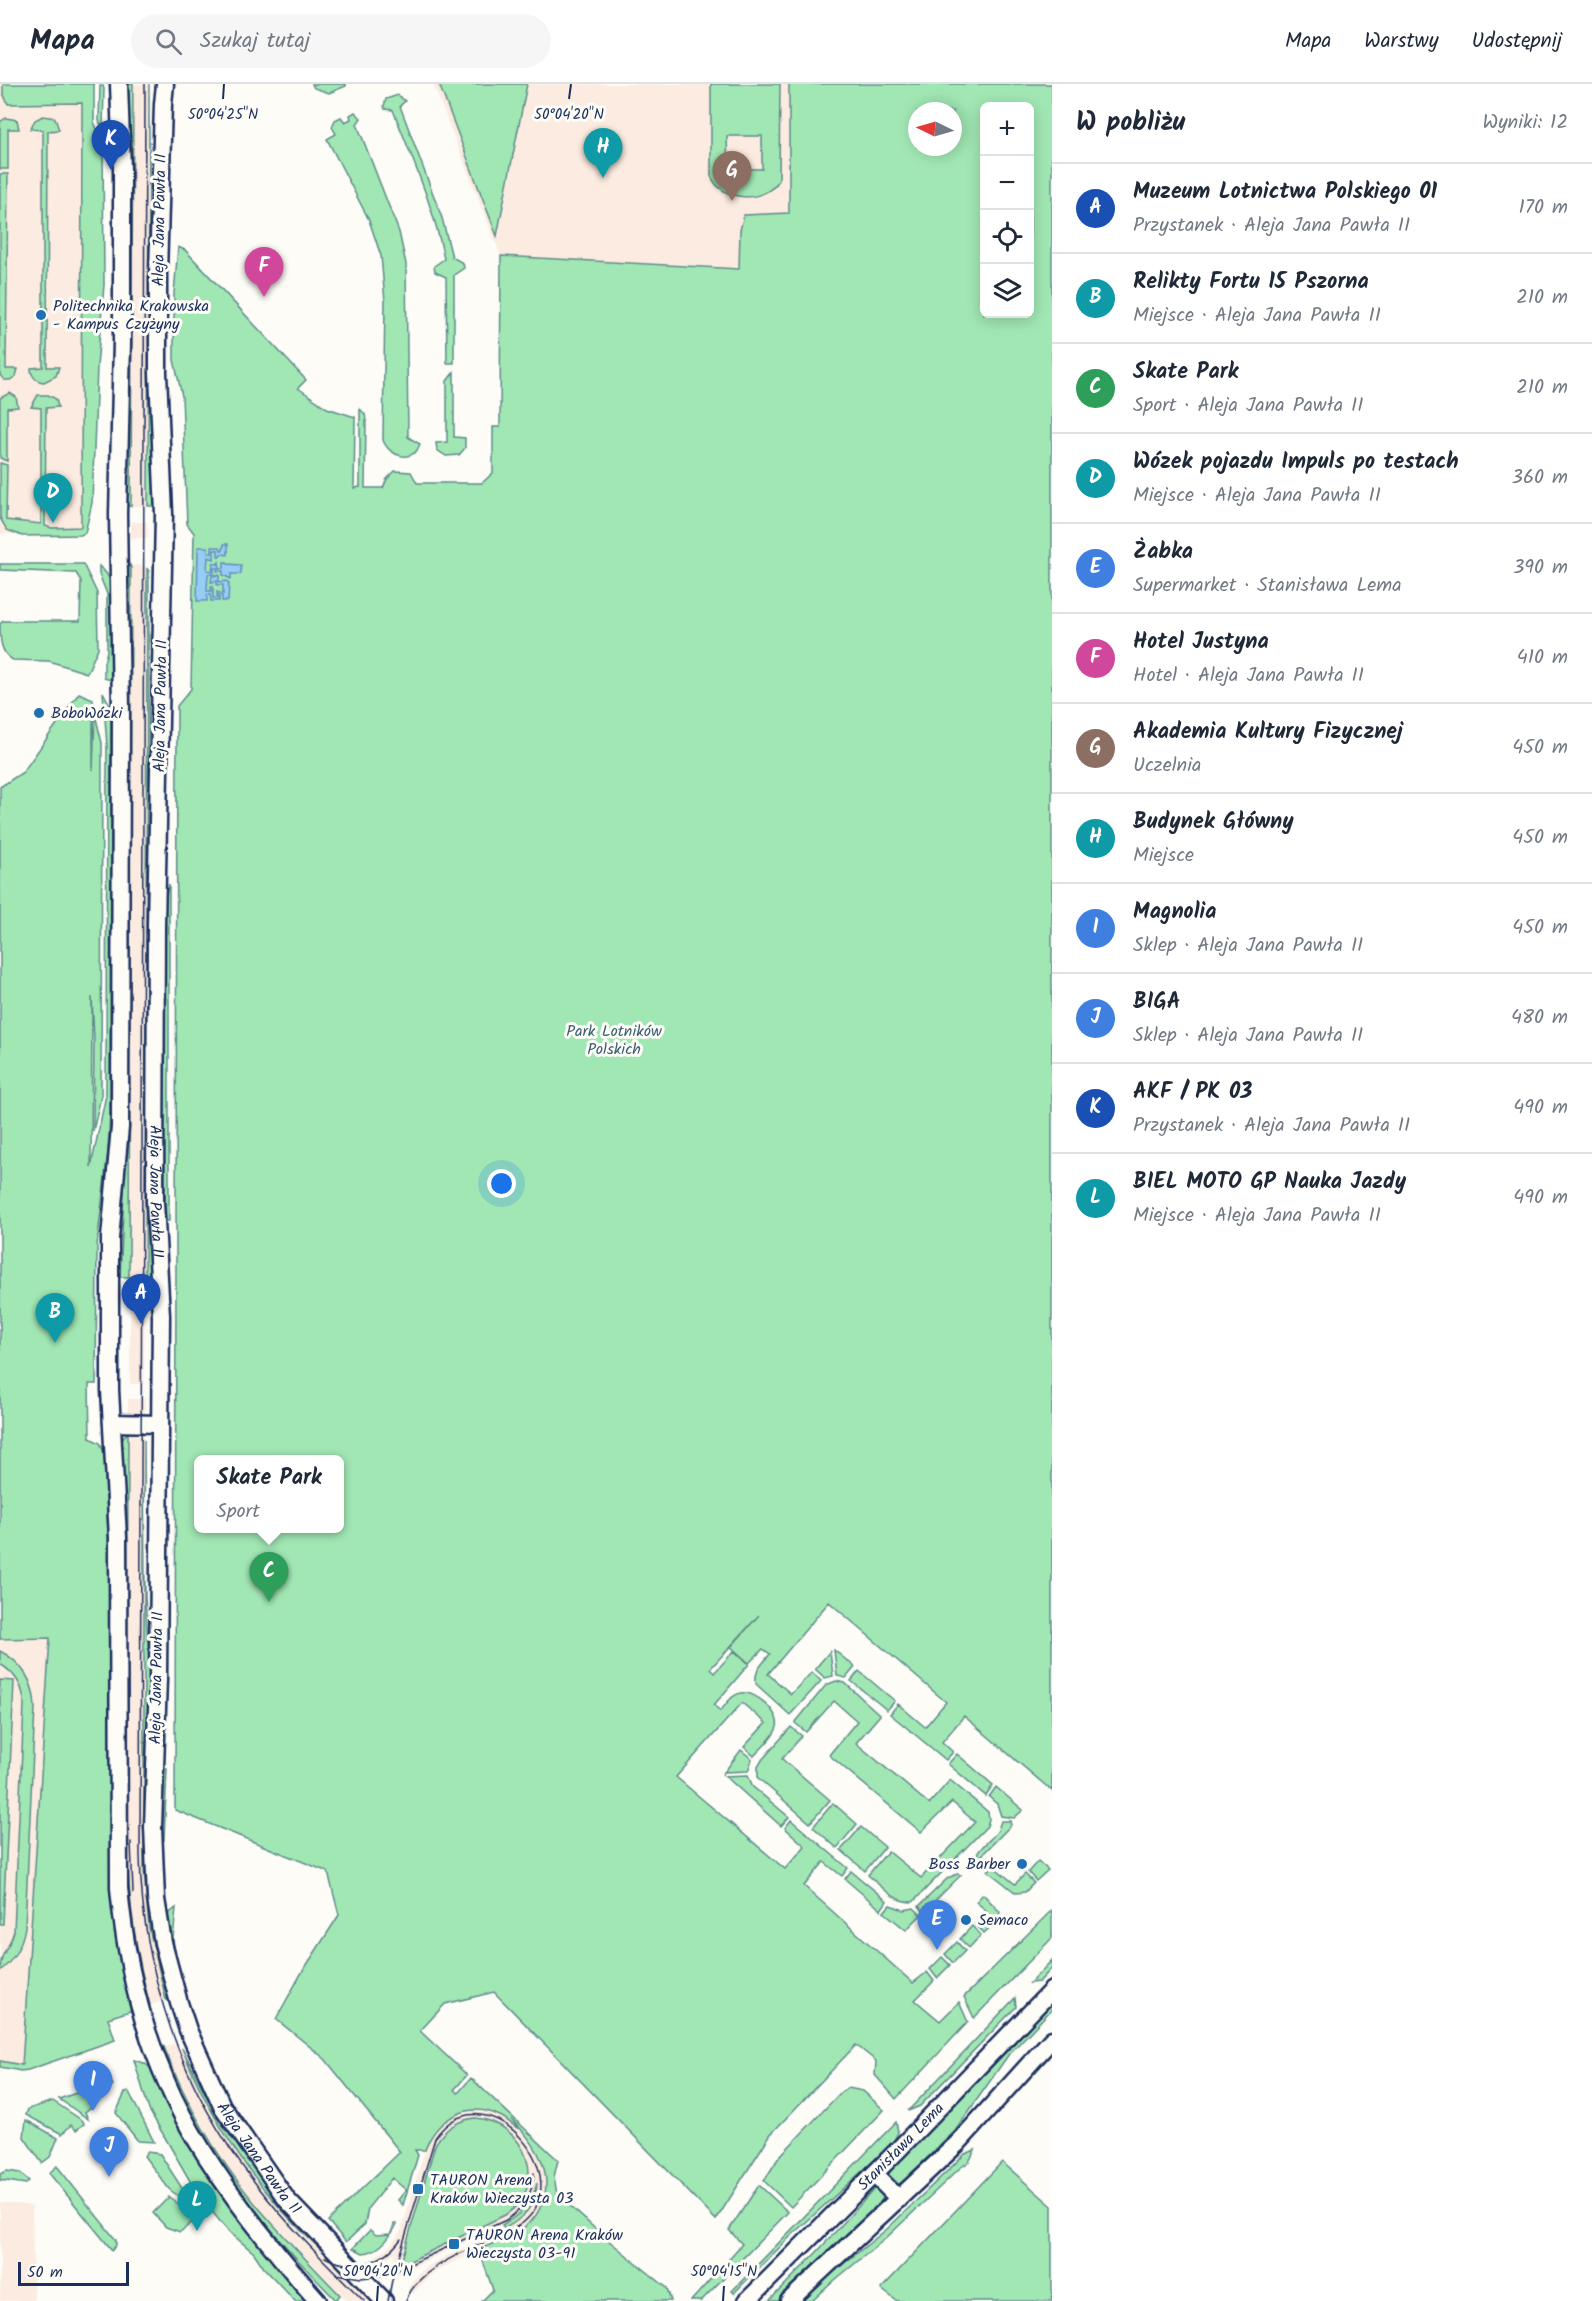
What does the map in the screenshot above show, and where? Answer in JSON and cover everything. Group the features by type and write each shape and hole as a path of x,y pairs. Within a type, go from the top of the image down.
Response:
{"main road":[{"path":"119,84 122,170 122,342 118,506 121,711 120,1127 110,1238 112,1423 118,1538 118,1880 135,1991 159,2064 184,2118 210,2160 258,2228 318,2301"},
{"name":"Aleja Jana Pawła II","path":"165,84 162,104 158,273 158,374 164,514 156,937 155,1202 161,1316 158,1679 153,1850 158,1915 169,1966 188,2030 222,2106 295,2210 384,2301"},
{"path":"112,1423 160,1424"},
{"name":"Stanisława Lema","path":"747,2301 1052,1990"},
{"name":"Stanisława Lema","path":"789,2301 958,2143 1052,2039"},
{"path":"874,2174 898,2199"}],"shaded area":[{"name":"Politechnika Krakowska - Kampus Czyżyny","path":"0,84 83,84 81,527 85,533 0,534"},
{"path":"133,84 149,84 148,506 131,506"},
{"path":"433,84 1052,84 1034,102 980,102 980,118 926,279 501,256"},
{"path":"132,522 147,522 148,538 130,538"},
{"path":"130,565 147,568 144,1384 130,1384"},
{"path":"128,1399 145,1399 145,1414 128,1414"},
{"path":"128,1433 144,1437 144,1871 149,1928 166,2000 150,2005 134,1938 128,1875"},
{"path":"50,1638 22,2066 0,2061 0,1639"},
{"path":"172,2044 182,2048 217,2120 266,2191 307,2237 372,2301 347,2301 254,2202 220,2156 185,2096 164,2047"},
{"path":"478,2110 491,2112 519,2129 537,2153 545,2171 546,2181 542,2203 534,2219 527,2225 433,2273 413,2293 407,2288 419,2273 434,2262 504,2229 529,2210 536,2197 537,2186 530,2202 513,2219 395,2276 390,2271 395,2252 381,2262 376,2256 391,2245 401,2231 425,2150 436,2129 453,2116","holes":["482,2119 495,2122 506,2129 527,2158 400,2265 435,2145 443,2132 455,2124"]},
{"path":"0,2202 32,2206 34,2301 0,2301"}],"green space":[{"path":"3,84 94,84 94,122 103,143 104,285 97,367 92,503 85,533 81,535 22,536 7,530 0,518 0,463 7,465 6,520 41,524 41,408 31,407 38,395 48,395 56,399 58,407 46,408 45,526 52,528 81,527 82,103 8,104 3,93"},
{"path":"128,84 133,84 131,506 126,506 131,151"},
{"path":"149,84 149,368 156,506 148,506"},
{"path":"312,84 346,84 346,86 329,93 314,88"},
{"path":"439,84 527,84 497,236"},
{"path":"711,84 780,84 779,180 764,193 744,197 724,191 716,185 711,176","holes":["727,136 762,136 762,169 728,169"]},
{"name":"Park Lotników Polskich","path":"789,84 1052,84 1052,1791 964,1716 942,1742 953,1752 946,1760 890,1714 898,1704 925,1727 946,1702 829,1602 768,1674 791,1694 812,1672 821,1681 790,1715 756,1684 757,1671 770,1654 763,1649 749,1663 731,1647 759,1615 710,1669 714,1673 734,1651 749,1664 714,1705 720,1711 738,1694 753,1695 766,1704 775,1715 777,1727 775,1731 754,1756 744,1747 766,1723 742,1703 676,1777 785,1869 805,1846 785,1828 791,1820 848,1868 842,1876 824,1862 804,1886 913,1983 927,1972 934,1981 915,2000 940,2021 959,2002 968,2022 896,2099 875,2075 876,2061 856,2045 770,2135 716,2220 494,1992 445,2004 420,2031 467,2075 454,2090 458,2093 471,2078 558,2160 554,2177 557,2194 603,2236 667,2288 671,2301 482,2301 493,2290 479,2250 511,2235 531,2222 543,2201 546,2178 540,2156 534,2146 511,2119 519,2129 503,2117 488,2112 476,2110 455,2115 437,2129 425,2150 415,2150 418,2155 403,2205 398,2200 406,2190 392,2178 368,2208 365,2224 346,2242 328,2221 400,2152 325,2059 276,2019 301,1974 339,1915 328,1872 175,1810 177,706 191,689 194,533 187,524 182,396 174,360 174,293 178,247 185,250 306,380 298,388 327,408 355,417 354,488 360,487 360,409 365,414 365,488 383,488 387,479 395,471 411,472 417,483 482,483 493,473 493,427 500,427 501,256 739,269 740,230 744,215 789,213"},
{"path":"100,86 104,89 103,125 99,120"},
{"path":"398,95 405,101 400,106 442,218 452,257 463,263 464,268 454,275 454,363 447,363 446,277 435,272 434,266 444,259 440,240 422,183 393,110 385,109 384,106 386,99"},
{"path":"355,112 361,118 357,124 399,232 406,264 408,437 420,444 413,454 407,456 390,451 383,440 385,301 381,256 369,220 327,139 336,134 332,127 335,120 341,117 345,122 351,119 350,115"},
{"path":"43,116 55,118 59,130 48,131 47,367 59,367 56,376 44,382 34,378 31,368 43,367 43,130 30,129 35,120"},
{"path":"6,118 17,120 19,129 8,129 8,169 0,169 0,122"},
{"path":"0,174 8,174 6,369 18,369 16,376 10,380 4,380 0,375"},
{"path":"454,372 454,437 465,438 465,448 459,455 446,456 437,450 436,443 447,442 447,381"},
{"path":"10,393 16,397 18,407 7,408 7,461 0,458 0,398"},
{"path":"0,564 83,564 97,593 98,648 87,673 49,661 13,660 5,654 1,640 0,624 3,621 80,621 81,581 76,573 0,570"},
{"path":"130,565 129,1277 120,1277 128,1102 129,654 127,571"},
{"path":"99,566 111,581 111,680 104,678 107,651 107,594 99,574"},
{"path":"147,568 149,572 147,1206 151,1277 145,1277"},
{"path":"103,692 111,707 110,1113 97,1245 96,1384 89,1384 90,1438 100,1443 104,1452 110,1574 111,1885 133,2010 108,2018 115,2040 21,2071 0,2067 0,2061 22,2065 50,1638 0,1639 0,787 23,772 79,693 93,699 93,770 95,714 102,743 101,1096 93,1131 92,997 91,1167 106,1095 107,746"},
{"path":"169,884 169,1221 166,1221 163,935 164,908"},
{"path":"128,1433 127,1852 134,1929 150,2005 146,2006 130,1930 126,1877 127,1553 121,1444"},
{"path":"144,1440 145,1596 150,1676 145,1806 146,1862 148,1893 171,1998 166,2000 149,1928 144,1871"},
{"path":"834,1650 855,1667 846,1678 837,1676"},
{"path":"0,1651 15,1661 26,1674 30,1681 35,1707 25,1927 17,1951 0,1971 1,1959 14,1931 24,1705 18,1681 0,1664"},
{"path":"830,1651 833,1676 825,1678 815,1669"},
{"path":"859,1671 895,1701 887,1710 851,1681"},
{"path":"0,1680 14,1681 3,1924 0,1924"},
{"path":"836,1681 845,1683 880,1715 856,1743 929,1804 950,1780 988,1812 987,1826 913,1902 894,1897 868,1875 888,1851 921,1878 975,1822 952,1802 921,1832 829,1755 857,1721 834,1701 806,1732 795,1723 826,1685"},
{"path":"791,1727 802,1736 782,1759 830,1800 810,1823 758,1778 758,1767 762,1760"},
{"path":"741,1750 752,1759 748,1771 724,1772"},
{"path":"957,1754 993,1785 986,1796 948,1764"},
{"path":"164,1769 167,1769 164,1840 161,1838"},
{"path":"748,1775 753,1787 789,1817 781,1826 725,1776"},
{"path":"996,1787 1023,1810 1014,1818 1001,1816 997,1804 989,1797"},
{"path":"833,1803 857,1824 837,1848 813,1827"},
{"path":"1001,1821 1010,1821 1011,1825 982,1855 985,1858 978,1866 976,1856 998,1830"},
{"path":"861,1827 885,1847 865,1871 841,1850"},
{"path":"1038,1861 1048,1870 1036,1881 1028,1872"},
{"path":"993,1866 1015,1884 1025,1874 1034,1883 1025,1892 1016,1893 988,1871"},
{"path":"851,1871 887,1901 881,1910 845,1879"},
{"path":"957,1874 961,1875 924,1912 919,1906 948,1878"},
{"path":"983,1894 1000,1912 998,1920 984,1933 975,1924 987,1911 976,1902"},
{"path":"890,1905 904,1910 914,1908 921,1915 906,1930 884,1912"},
{"path":"176,1908 173,1939 176,1959 167,1915"},
{"path":"1052,1910 1052,1938 974,2018 964,1997"},
{"path":"972,1926 981,1935 969,1948 960,1939"},
{"path":"957,1942 965,1951 953,1963 945,1954"},
{"path":"942,1957 950,1965 937,1978 930,1969"},
{"path":"1052,1960 1052,1968 1039,1982 1030,1983"},
{"path":"1015,1998 1016,2007 920,2106 908,2111"},
{"path":"1052,2002 1052,2009 1009,2054 955,2131 901,2183 896,2185 888,2177 890,2171"},
{"path":"164,2047 192,2108 226,2165 263,2213 340,2295 336,2300 259,2215 214,2153 177,2086 163,2051"},
{"path":"182,2048 216,2115 227,2131 278,2202 321,2250 278,2206 240,2157 208,2104"},
{"path":"134,2060 152,2069 260,2243 305,2301 295,2301 264,2268 254,2253 227,2230 197,2193 149,2110"},
{"path":"110,2081 113,2085 85,2112 88,2119 59,2099"},
{"path":"848,2088 863,2091 884,2110 791,2207 764,2181 779,2157 842,2091"},
{"path":"129,2092 154,2142 138,2141 116,2113 125,2093"},
{"path":"53,2101 83,2121 84,2124 76,2130 71,2125 62,2134 26,2115 28,2109"},
{"path":"475,2118 492,2122 507,2130 518,2142 526,2157 529,2172 527,2188 519,2203 505,2215 400,2266 435,2145 452,2126"},
{"path":"26,2120 58,2138 50,2157 42,2163 24,2137"},
{"path":"896,2122 898,2132 893,2143 794,2233 734,2293 732,2291"},
{"path":"975,2150 969,2162 885,2239 812,2301 802,2301 831,2274 887,2229 965,2154"},
{"path":"147,2152 160,2154 196,2210 169,2189 144,2156"},
{"path":"1002,2162 1052,2206 1052,2301 897,2301 881,2289"},
{"path":"57,2166 116,2240 116,2245 112,2250 49,2173"},
{"path":"7,2171 20,2173 29,2181 26,2184 0,2180 0,2174"},
{"path":"537,2183 534,2198 527,2211 504,2229 502,2225 520,2213 528,2203"},
{"path":"759,2185 788,2212 701,2301 691,2301 742,2244 729,2230"},
{"path":"877,2186 883,2197 880,2203 779,2301 769,2301 817,2252"},
{"path":"169,2197 198,2218 180,2232 166,2227 153,2213"},
{"path":"370,2230 376,2235 391,2234 379,2247 369,2252 363,2253 353,2248"}],"water":[{"path":"224,544 228,544 228,555 218,556 218,550 214,550 214,559 208,557 207,570 212,571 213,563 218,564 219,562 220,568 224,568 224,562 241,565 241,574 231,574 231,579 223,575 223,571 217,571 218,568 214,568 214,576 219,574 219,582 227,581 229,584 228,601 222,601 222,596 219,595 219,601 211,601 210,594 207,595 207,601 197,601 198,547 208,547 208,553 212,553 212,547 220,547 223,550","holes":["208,574 212,574 211,582 217,581 217,585 223,585 223,594 217,592 217,598 213,598 213,586 211,586 211,591 207,591"]}],"tram line":[{"path":"145,84 140,1855 143,1899 158,1987 187,2070 207,2110 230,2148 268,2200 364,2301"},
{"path":"131,1842 133,1893"},
{"path":"388,2301 392,2280 435,2138 456,2119 478,2115 501,2122 520,2137 534,2158 541,2182 537,2205 520,2225 455,2256 425,2275 413,2287 406,2301"},
{"path":"336,2274 361,2278 387,2275 506,2220 523,2206 532,2188 534,2173"},
{"path":"325,2257 346,2264 366,2263 376,2260 394,2248 401,2239"}],"place":[{"name":"AKF / PK 03","path":"111,170"},
{"name":"Budynek Główny","path":"603,178"},
{"name":"Akademia Kultury Fizycznej","path":"732,201"},
{"name":"Hotel Justyna","path":"264,297"},
{"name":"Politechnika Krakowska - Kampus Czyżyny","path":"41,315"},
{"name":"Wózek pojazdu Impuls po testach","path":"53,523"},
{"name":"BoboWózki","path":"39,713"},
{"name":"Muzeum Lotnictwa Polskiego 01","path":"141,1324"},
{"name":"Relikty Fortu 15 Pszorna","path":"55,1343"},
{"name":"Skate Park","path":"269,1602"},
{"name":"Boss Barber","path":"1022,1864"},
{"name":"Semaco","path":"966,1920"},
{"name":"Żabka","path":"937,1950"},
{"name":"Magnolia","path":"93,2111"},
{"name":"BIGA","path":"109,2177"},
{"name":"TAURON Arena Kraków Wieczysta 03","path":"418,2189"},
{"name":"BIEL MOTO GP Nauka Jazdy","path":"197,2231"},
{"name":"TAURON Arena Kraków Wieczysta 03-91","path":"454,2244"}]}
